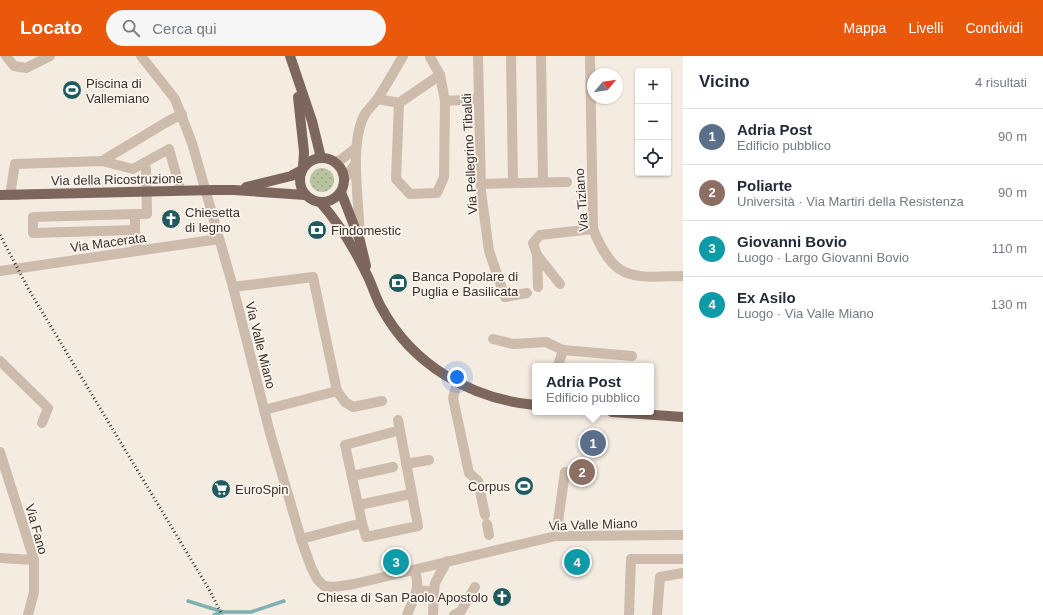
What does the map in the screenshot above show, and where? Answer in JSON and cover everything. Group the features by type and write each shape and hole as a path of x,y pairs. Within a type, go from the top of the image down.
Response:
{"main road":[{"path":"292,60 320,153 335,162 341,169 344,180 341,192 333,200 321,203 315,202 305,195 300,184 304,152 292,60"},
{"path":"302,169 320,153"},
{"name":"Via della Ricostruzione","path":"234,190 291,176 302,169"},
{"name":"Via della Ricostruzione","path":"0,195 234,190 305,195"},
{"path":"341,192 360,241 369,279"},
{"path":"321,203 342,227 369,279 380,306 397,333 411,349 430,365 457,383 510,403 532,406"},
{"path":"654,415 683,417"}],"street":[{"path":"6,56 14,66 26,68 50,56"},
{"name":"Via Valle Miano","path":"141,56 175,99 182,114 233,287 264,410 301,539 317,580 324,586 334,587 387,577 459,559 491,542 556,536 683,535"},
{"path":"360,241 360,217 355,164 356,146 364,115 378,98 403,56"},
{"name":"Via Pellegrino Tibaldi","path":"478,56 481,184 489,252 505,297 527,293"},
{"path":"511,56 513,183"},
{"path":"541,56 543,182"},
{"name":"Via Tiziano","path":"590,56 593,230 601,251 611,263 624,273 642,278 680,276"},
{"path":"399,103 396,179 410,194 437,193 444,177 445,101 440,75 430,57"},
{"path":"378,98 399,103 440,75"},
{"path":"445,101 479,99"},
{"path":"102,160 182,114"},
{"path":"335,162 342,159 356,146"},
{"path":"146,191 10,195 15,164 102,160 133,169 168,149 180,188"},
{"path":"135,230 33,233 33,217 147,214 146,169 143,164"},
{"path":"344,180 355,164"},
{"path":"481,184 567,182"},
{"path":"135,214 137,251"},
{"path":"538,286 537,255 533,243 540,235 593,230"},
{"name":"Via Macerata","path":"0,271 219,239"},
{"path":"537,255 560,284"},
{"path":"680,276 683,266"},
{"path":"233,287 313,277 337,391 345,402 353,407 382,401"},
{"path":"493,339 512,344 546,342 563,350 632,356"},
{"path":"559,363 563,350"},
{"path":"0,361 48,408 42,423"},
{"path":"457,383 453,398 469,474 478,482 491,542"},
{"path":"264,410 337,391"},
{"path":"393,432 345,445 366,537 418,526 398,420"},
{"name":"Via Fano","path":"0,452 34,560 34,592 28,615"},
{"path":"406,464 429,460"},
{"path":"352,476 393,467"},
{"path":"556,536 565,472"},
{"path":"359,505 406,495"},
{"path":"301,539 362,523"},
{"path":"0,558 34,560"},
{"path":"629,615 631,559 683,558"},
{"path":"433,615 435,583 447,561"},
{"path":"407,615 418,590 417,576 414,570"},
{"path":"657,615 660,578 683,573"},
{"path":"454,615 461,611 475,587"},
{"path":"418,590 434,592"}],"green space":[{"path":"322,168 330,172 334,180 330,188 322,192 314,188 310,180 314,172"}],"waterway":[{"path":"188,601 223,612 251,612 284,601"},
{"path":"214,615 223,612"}],"railway":[{"path":"0,235 29,290 210,591 222,615"}],"place":[{"name":"Piscina di Vallemiano","path":"72,90"},
{"name":"Chiesetta di legno","path":"171,219"},
{"name":"Findomestic","path":"317,230"},
{"name":"Banca Popolare di Puglia e Basilicata","path":"398,283"},
{"name":"Adria Post","path":"593,443"},
{"name":"Poliarte","path":"582,472"},
{"name":"Corpus","path":"524,486"},
{"name":"EuroSpin","path":"221,489"},
{"name":"Giovanni Bovio","path":"396,562"},
{"name":"Ex Asilo","path":"577,562"},
{"name":"Chiesa di San Paolo Apostolo","path":"502,597"}]}
